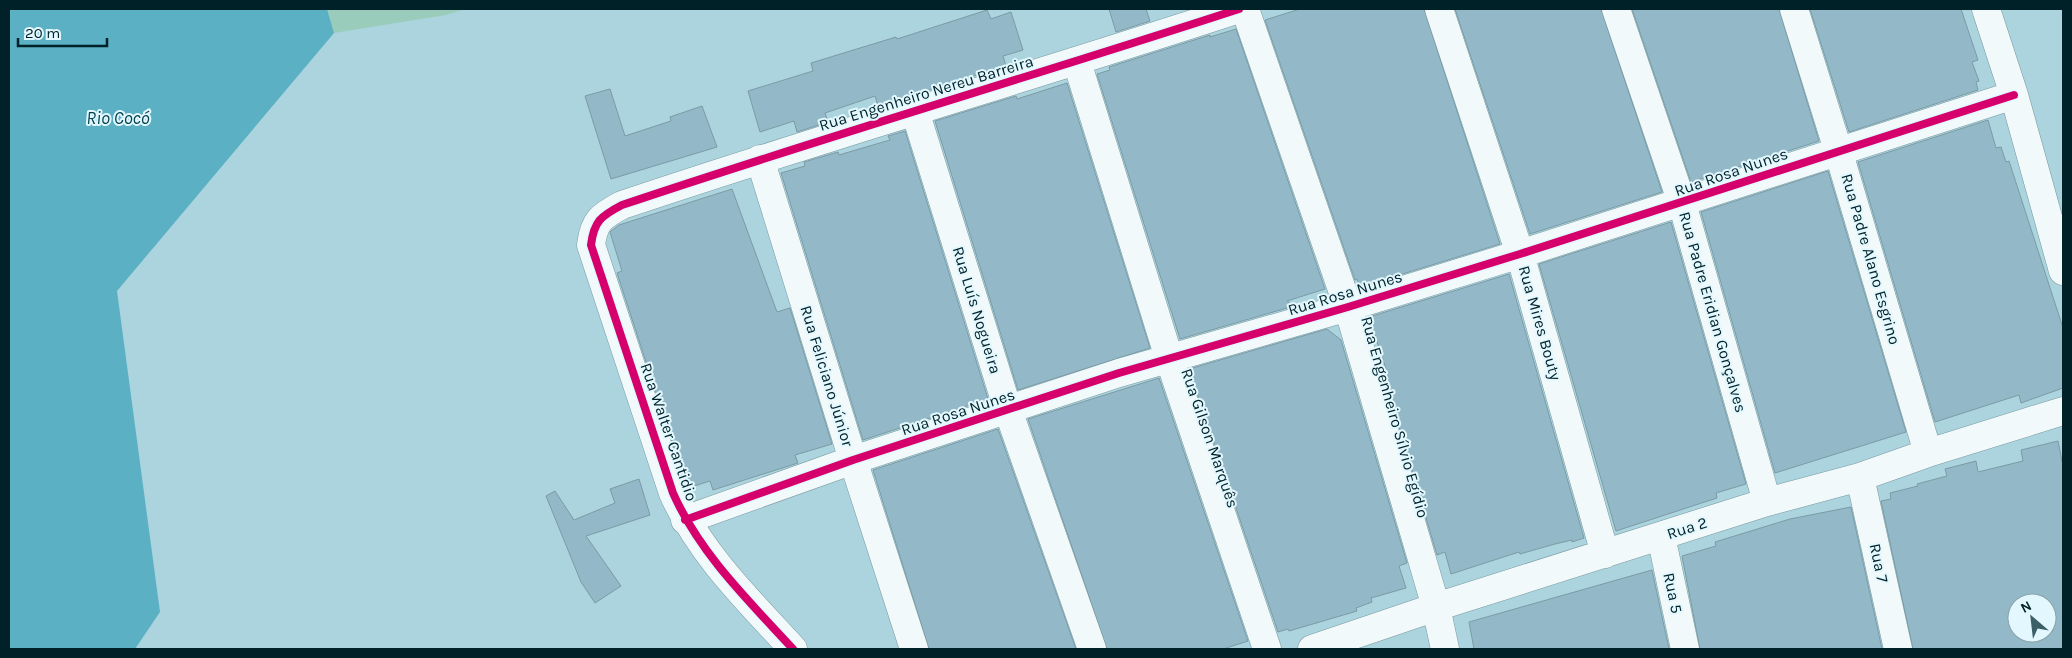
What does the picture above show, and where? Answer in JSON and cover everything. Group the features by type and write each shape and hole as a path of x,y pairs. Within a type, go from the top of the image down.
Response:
{"street":[{"name":"Rua Engenheiro Nereu Barreira","path":"622,205 760,159 1077,62 1239,9"},
{"name":"Rua Engenheiro Sílvio Egídio","path":"1246,9 1348,307 1436,608 1445,649"},
{"name":"Rua Mires Bouty","path":"1439,9 1520,254 1605,554"},
{"name":"Rua Padre Eridian Gonçalves","path":"1616,9 1682,203 1767,502"},
{"name":"Rua Padre Alano Esgrino","path":"1794,9 1928,453"},
{"path":"1986,9 2014,95 2063,271"},
{"name":"Rua Gilson Marquês","path":"1077,62 1169,358 1267,649"},
{"name":"Rua Rosa Nunes","path":"685,520 853,460 1169,358 1348,307 1520,254 1682,203 1838,150 2014,95"},
{"name":"Rua Luís Nogueira","path":"915,111 1008,410 1092,649"},
{"name":"Rua Feliciano Júnior","path":"760,159 853,460 914,649"},
{"name":"Rua Walter Cantidio","path":"622,205 603,216 593,230 591,245 673,493 685,520 727,576 793,649"},
{"name":"Rua 2","path":"1312,649 1767,502 1860,477 1928,453 2063,411"},
{"name":"Rua 7","path":"1860,477 1898,649"},
{"name":"Rua 5","path":"1661,536 1685,649"}],"green space":[{"path":"327,9 465,9 446,15 334,33"}],"water":[{"name":"Rio Cocó","path":"9,9 327,9 334,33 117,291 160,612 135,649 9,649"}],"building":[{"path":"1109,9 1146,9 1150,21 1116,32"},
{"path":"1300,9 1424,9 1500,244 1360,287 1357,279 1355,280 1265,20"},
{"path":"1455,9 1601,9 1662,192 1530,234"},
{"path":"1632,9 1779,9 1819,141 1691,182"},
{"path":"1810,9 1961,9 1978,60 1972,62 1979,81 1976,82 1978,90 1849,132"},
{"path":"987,10 991,19 1011,12 1023,50 1003,56 1006,66 878,106 875,96 825,113 828,122 797,132 794,121 760,132 748,91 813,71 811,63 896,37 897,39"},
{"path":"1236,29 1325,289 1287,301 1294,306 1180,339 1097,74 1110,70 1109,67 1210,35 1210,37"},
{"path":"1067,83 1150,348 1018,390 935,121 1016,96 1017,99"},
{"path":"610,89 625,136 671,121 670,117 702,106 717,147 611,179 585,96"},
{"path":"1988,120 1996,148 2001,147 2006,162 2009,161 2063,328 2063,388 2021,403 2019,395 1935,422 1858,162"},
{"path":"905,131 988,399 863,440 781,173 805,166 804,162 838,152 839,155 890,140 888,136"},
{"path":"1828,171 1906,432 1775,473 1701,212"},
{"path":"732,189 777,312 790,308 832,444 795,455 798,463 713,490 710,481 691,487 682,459 678,460 617,273 622,271 610,232 619,225"},
{"path":"1671,222 1746,484 1716,493 1717,498 1616,531 1539,264"},
{"path":"1509,274 1584,538 1520,554 1519,552 1451,574 1445,552 1437,555 1382,369 1387,372 1369,317"},
{"path":"1327,329 1341,340 1407,563 1399,566 1406,588 1371,598 1372,602 1356,608 1357,611 1289,631 1288,629 1278,632 1189,369"},
{"path":"1159,378 1248,641 1223,649 1107,649 1028,419"},
{"path":"998,429 1076,649 929,649 873,470"},
{"path":"2058,441 2063,466 2063,649 1913,649 1881,501 1891,499 1890,493 1947,476 1945,469 1976,461 1978,472 2023,461 2021,450"},
{"path":"639,479 650,515 586,536 621,586 595,603 581,582 546,496 555,491 574,520 615,503 610,489"},
{"path":"1851,507 1882,649 1700,649 1682,556 1716,546 1715,542 1790,519"},
{"path":"1652,570 1669,649 1474,649 1469,622"}],"cycle path":[{"path":"793,649 711,557 684,515 673,493 591,245 594,230 600,220 622,205 853,130 1239,9"},
{"path":"685,520 853,460 1119,373 1348,307 1520,254 2014,95"}]}
